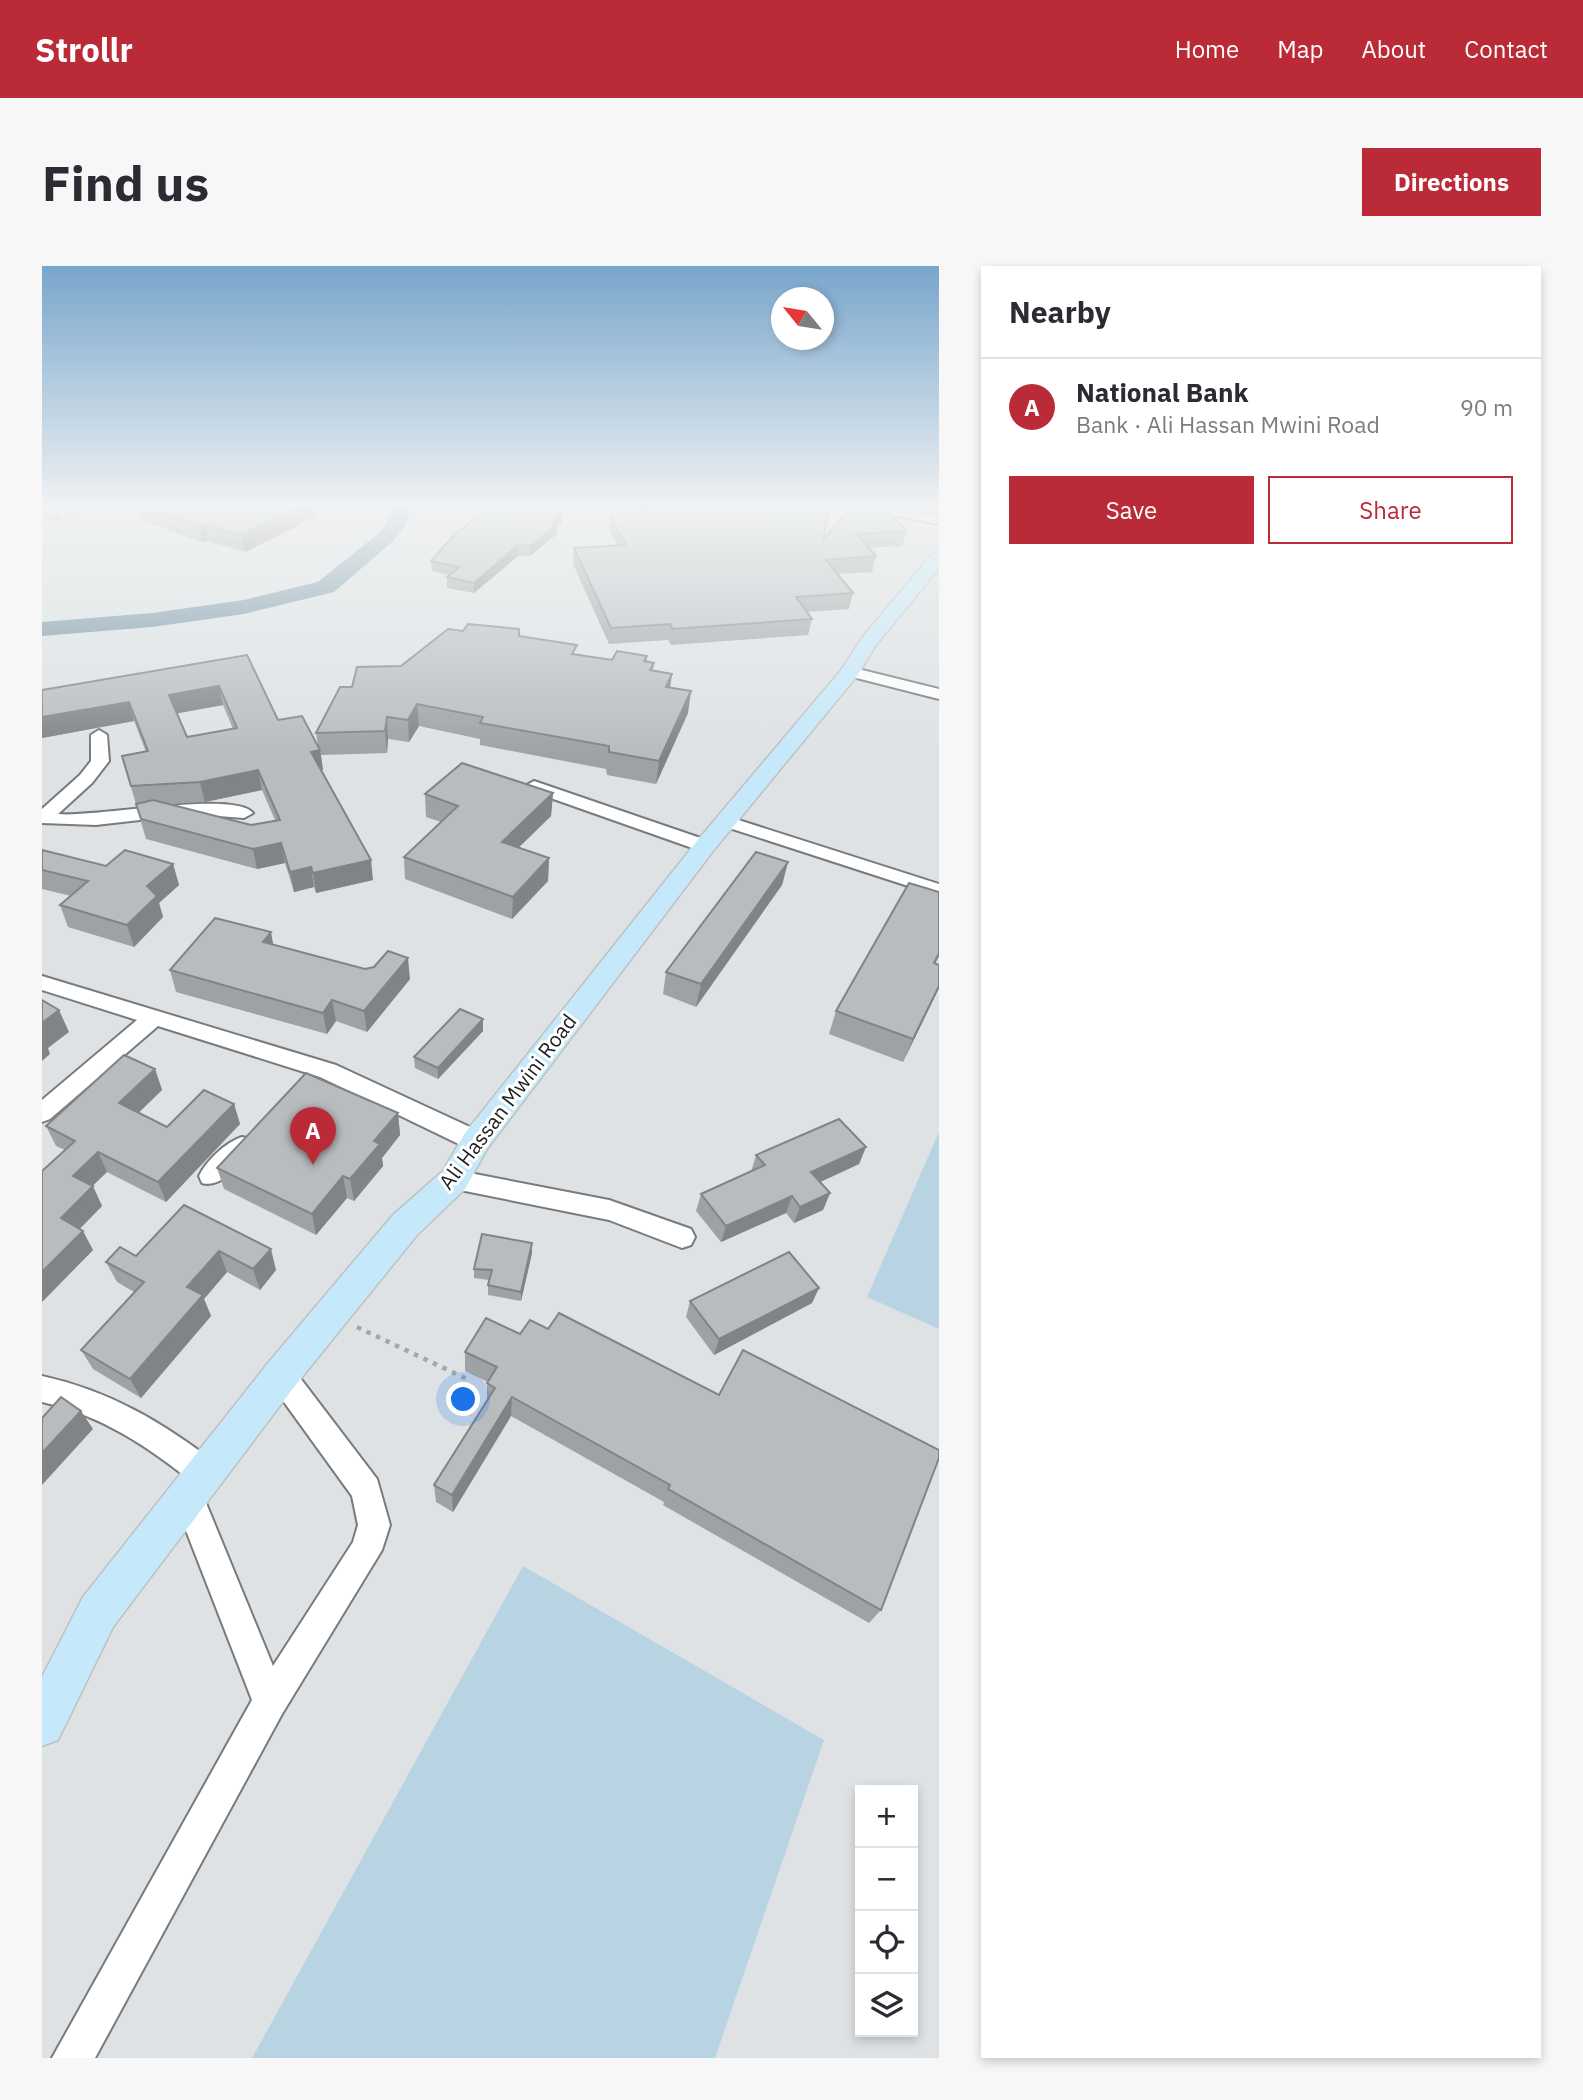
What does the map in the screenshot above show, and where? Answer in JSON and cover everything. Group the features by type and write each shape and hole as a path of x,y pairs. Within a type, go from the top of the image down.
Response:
{"main road":[{"name":"Ali Hassan Mwini Road","path":"42,1724 98,1612 281,1375 405,1225 454,1180 476,1140 705,846 850,672 869,643 915,588"}],"street":[{"path":"850,672 939,694"},
{"path":"43,818 86,779 100,761 99,735"},
{"path":"534,786 705,846"},
{"path":"43,818 106,821 185,809 244,813"},
{"path":"726,821 939,890"},
{"path":"42,983 319,1068 476,1140"},
{"path":"42,1112 153,1018"},
{"path":"299,1088 319,1068"},
{"path":"211,1176 260,1127"},
{"path":"454,1180 495,1191 524,1193 613,1211 682,1237"},
{"path":"73,2058 270,1702 366,1550 374,1525 366,1490 281,1375"},
{"path":"42,1388 100,1403 151,1432 197,1485 270,1702"}],"path":[{"path":"333,1315 467,1379"}],"shaded area":[{"path":"939,1132 939,1329 867,1297"},
{"path":"523,1566 824,1740 715,2058 252,2058"}],"building":[{"path":"592,588 849,588 853,593 796,597 812,619 673,629 670,624 611,628"},
{"path":"468,624 519,629 519,636 577,645 572,654 612,660 617,651 647,656 644,661 654,663 650,670 672,674 666,687 691,691 659,761 609,752 609,746 480,723 483,717 417,704 408,720 387,717 385,731 316,733 340,687 352,687 357,667 401,666 448,629 463,631"},
{"path":"247,655 278,720 302,716 320,750 311,752 371,860 313,873 311,867 290,872 281,843 253,849 141,819 136,804 153,800 251,825 280,820 258,770 200,782 131,786 122,756 148,751 129,702 42,717 42,690","holes":["219,686 237,728 187,737 169,695"]},
{"path":"462,763 553,793 502,842 549,858 513,897 404,857 458,806 425,794"},
{"path":"42,850 106,866 125,850 173,864 147,886 157,896 127,925 60,905 88,881 42,870"},
{"path":"756,852 788,862 701,984 666,972"},
{"path":"909,883 939,892 939,953 934,963 939,965 939,986 913,1039 836,1011"},
{"path":"215,918 271,932 263,942 365,969 374,967 388,951 408,958 364,1011 332,1000 323,1013 170,970"},
{"path":"42,1000 59,1010 42,1023"},
{"path":"460,1009 483,1019 438,1068 414,1057"},
{"path":"124,1055 155,1069 119,1103 167,1127 204,1090 234,1104 158,1182 98,1152 73,1176 93,1186 61,1218 83,1231 42,1272 42,1171 75,1141 46,1126"},
{"path":"306,1073 398,1113 374,1141 380,1144 350,1179 343,1176 312,1214 217,1168"},
{"path":"839,1119 866,1147 811,1172 830,1193 800,1207 792,1196 726,1226 701,1194 765,1165 756,1155"},
{"path":"184,1205 271,1249 253,1269 219,1251 187,1287 203,1295 130,1379 81,1350 144,1282 106,1262 120,1247 136,1256"},
{"path":"482,1234 532,1243 521,1292 488,1285 492,1270 474,1269"},
{"path":"789,1252 819,1288 719,1339 690,1301"},
{"path":"559,1313 719,1395 743,1350 939,1450 939,1458 881,1610 668,1489 670,1485 512,1397 452,1495 434,1485 495,1388 487,1383 497,1367 465,1352 486,1318 520,1334 530,1320 548,1329"},
{"path":"61,1397 81,1411 42,1453 42,1418"}],"waterway":[{"path":"42,629 152,620 244,607 323,588"}],"place":[{"name":"National Bank","path":"313,1165"}]}
